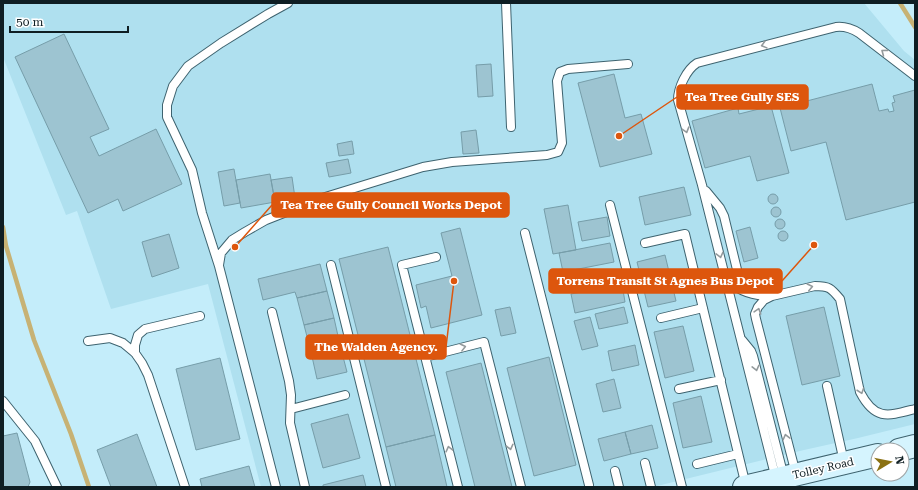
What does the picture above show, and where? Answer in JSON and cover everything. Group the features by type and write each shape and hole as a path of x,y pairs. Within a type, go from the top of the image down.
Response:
{"main road":[{"name":"Tolley Road","path":"745,487 870,457"}],"lane":[{"path":"276,487 219,266 202,213 192,170 167,117 167,105 173,86 188,66 221,43 288,3"},
{"path":"506,3 511,127"},
{"path":"785,477 753,356 739,334 702,185 678,100 678,92 691,67 697,63 844,26 859,33 915,76"},
{"path":"219,266 221,253 232,240 266,220 322,198 423,167 452,162 547,155 558,152 562,143 557,80 560,72 568,69 628,64"},
{"path":"702,185 720,208 724,216 741,286 745,291"},
{"path":"610,205 682,487"},
{"path":"524,233 587,486"},
{"path":"645,243 685,234 745,487"},
{"path":"436,257 402,265 458,487"},
{"path":"331,265 386,487"},
{"path":"725,278 737,288 762,296 772,296 815,286 830,288 840,299 860,392 864,398 874,410 880,414 893,415 915,409"},
{"path":"772,296 764,300 758,307 756,319 785,477"},
{"path":"660,318 703,308"},
{"path":"272,312 289,381 291,395 290,423 305,487"},
{"path":"135,353 135,345 138,335 145,329 200,316"},
{"path":"88,341 110,338 123,343 135,353 142,363 148,375 185,487"},
{"path":"425,356 484,342 520,487"},
{"path":"679,389 720,380"},
{"path":"827,386 844,463"},
{"path":"290,409 345,396"},
{"path":"3,401 7,408 35,441 55,486"},
{"path":"697,464 738,454"},
{"path":"645,463 651,487"},
{"path":"615,471 619,487"}],"shaded area":[{"path":"3,3 864,3 904,51 915,60 915,424 653,487 261,487 208,284 111,309 77,211 66,215 3,57"}],"building":[{"path":"64,34 109,129 90,137 99,156 156,129 182,184 123,211 118,199 88,213 15,57"},
{"path":"491,64 493,96 478,97 476,65"},
{"path":"614,74 625,118 641,114 652,154 600,167 578,83"},
{"path":"872,84 879,111 888,109 889,112 894,111 892,103 895,102 893,96 915,90 915,202 846,220 826,142 791,151 780,108"},
{"path":"771,106 789,173 757,181 750,156 705,168 692,121 738,108 739,114"},
{"path":"476,130 479,153 463,154 461,132"},
{"path":"352,141 354,154 339,156 337,144"},
{"path":"348,159 351,173 329,177 326,163"},
{"path":"234,169 240,203 224,206 218,172"},
{"path":"270,174 275,202 241,208 236,180"},
{"path":"292,177 295,198 275,202 271,180"},
{"path":"684,187 691,215 645,225 639,197"},
{"path":"771,194 775,194 777,195 777,203 771,204 768,201 768,197"},
{"path":"568,205 576,250 553,254 544,209"},
{"path":"774,207 778,207 780,208 780,216 774,217 771,214 771,210"},
{"path":"607,217 610,236 582,241 578,222"},
{"path":"778,219 782,219 784,220 784,228 778,229 775,226 775,222"},
{"path":"750,227 758,258 744,262 736,231"},
{"path":"460,228 482,315 431,328 426,306 421,308 416,285 452,276 441,233"},
{"path":"781,231 785,231 787,232 787,240 781,241 778,238 778,234"},
{"path":"169,234 179,268 152,277 142,242"},
{"path":"610,243 614,262 563,272 559,253"},
{"path":"388,247 435,435 386,447 339,259"},
{"path":"665,255 676,301 648,307 637,262"},
{"path":"320,264 327,291 297,298 295,292 263,300 258,279"},
{"path":"622,284 625,302 575,313 571,294"},
{"path":"327,291 334,318 304,325 297,298"},
{"path":"510,307 516,333 501,336 495,310"},
{"path":"624,307 628,323 599,329 595,314"},
{"path":"824,307 840,376 802,385 786,316"},
{"path":"590,317 598,346 582,350 574,321"},
{"path":"334,318 340,345 311,352 304,325"},
{"path":"683,326 694,371 665,378 654,332"},
{"path":"340,345 347,372 317,379 311,352"},
{"path":"635,345 639,365 612,371 608,351"},
{"path":"549,357 576,465 534,476 507,368"},
{"path":"220,358 240,439 196,450 176,369"},
{"path":"481,363 512,487 475,487 446,372"},
{"path":"614,379 621,408 603,412 596,384"},
{"path":"701,396 712,442 683,448 673,403"},
{"path":"348,414 360,458 323,468 311,424"},
{"path":"652,425 658,448 631,454 625,432"},
{"path":"625,432 631,454 604,461 598,439"},
{"path":"17,433 30,482 28,487 3,487 3,436"},
{"path":"137,434 157,487 111,487 97,450"},
{"path":"435,435 447,487 396,487 386,447"},
{"path":"249,466 255,487 202,487 200,479"},
{"path":"363,475 366,487 323,487 323,485"}],"waterway":[{"path":"900,3 915,27"},
{"path":"3,227 6,246 34,340 71,434 89,487"}],"place":[{"name":"Tea Tree Gully SES","path":"619,136"},
{"name":"Torrens Transit St Agnes Bus Depot","path":"814,245"},
{"name":"Tea Tree Gully Council Works Depot","path":"235,247"},
{"name":"The Walden Agency.","path":"454,281"}]}
